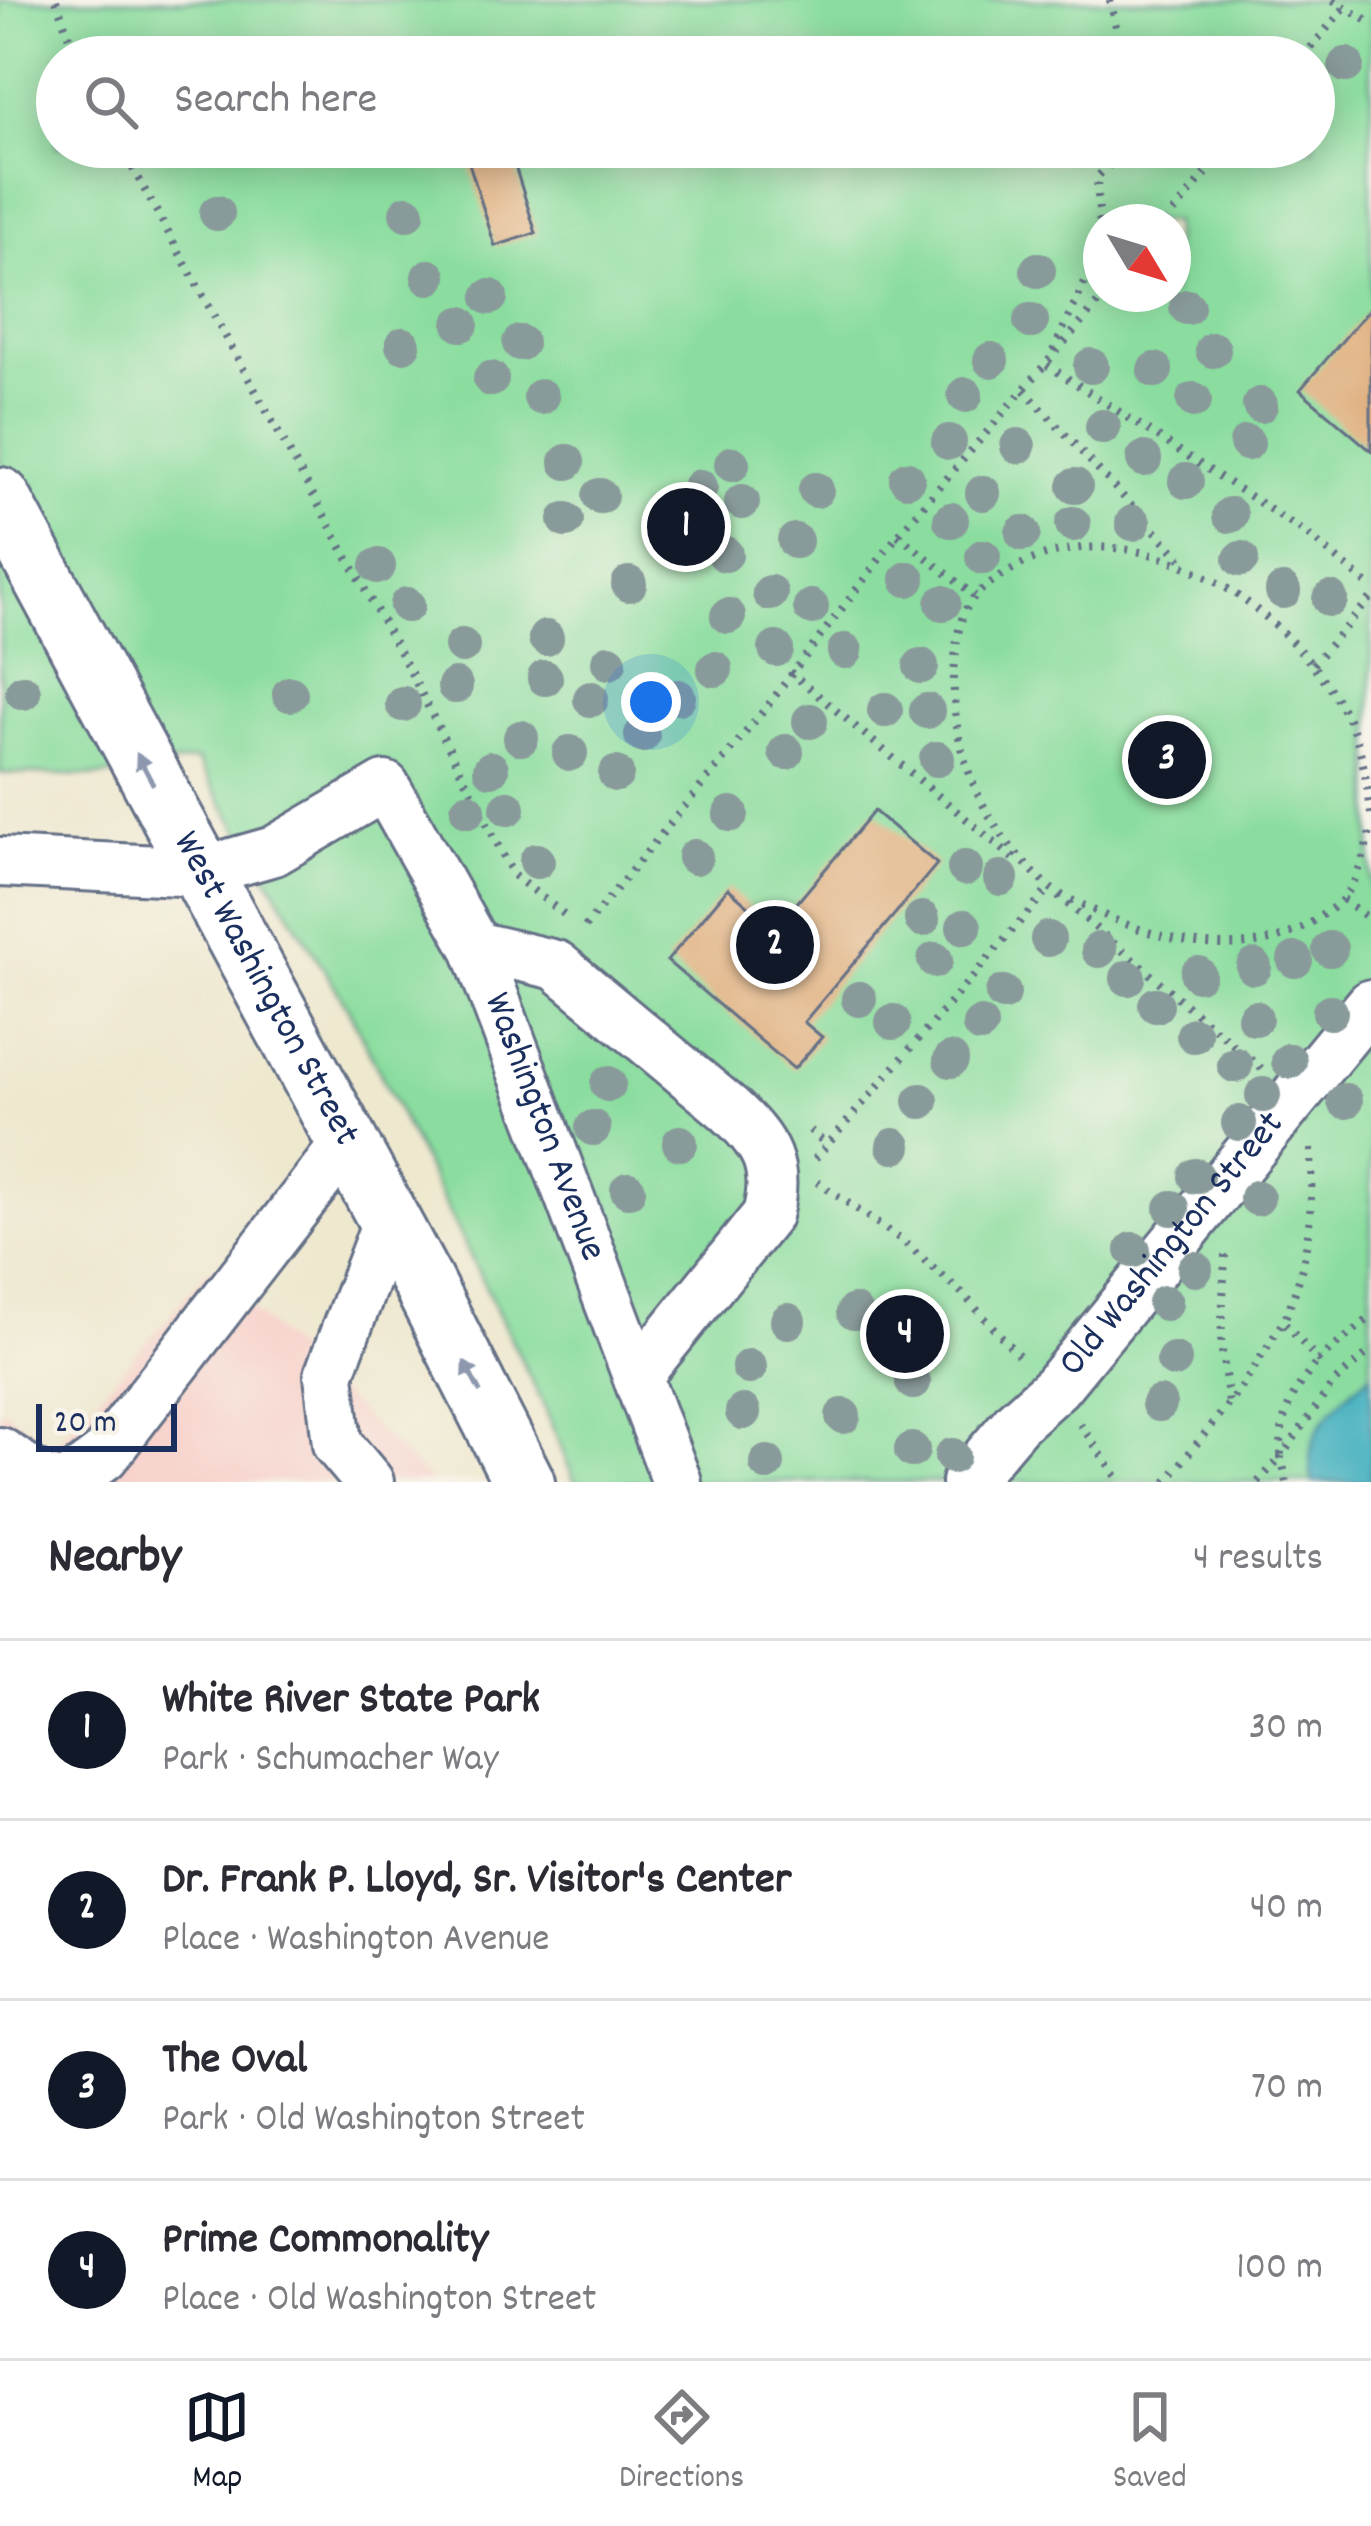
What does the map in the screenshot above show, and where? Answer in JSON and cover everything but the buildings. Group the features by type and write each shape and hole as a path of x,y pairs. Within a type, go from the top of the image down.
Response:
{"main road":[{"name":"West Washington Street","path":"0,498 524,1482"}],"street":[{"name":"Washington Avenue","path":"200,872 274,851 385,786 475,946 677,1482"},
{"path":"0,862 200,872"},
{"path":"475,946 556,964 754,1132 772,1172 774,1189 766,1215 639,1374"},
{"name":"Old Washington Street","path":"966,1482 1017,1422 1056,1387 1371,1004"},
{"path":"69,1482 104,1456 346,1142"},
{"path":"369,1482 337,1444 328,1376 388,1219"},
{"path":"0,1452 53,1482"}],"path":[{"path":"56,0 69,36"},
{"path":"1110,0 1118,36"},
{"path":"1334,0 1371,22"},
{"path":"1321,36 1345,7"},
{"path":"134,168 410,671 513,875 566,915"},
{"path":"1098,204 1096,176 1105,168"},
{"path":"1181,204 1211,168"},
{"path":"1046,365 1083,286"},
{"path":"556,964 765,709 898,536 1091,312"},
{"path":"1046,365 1305,532 1371,587"},
{"path":"1024,390 1186,564 1288,636 1313,664 1350,721 1364,763 1371,814"},
{"path":"898,536 975,596"},
{"path":"1186,564 1127,547 1066,549 1017,564 975,596 956,633 954,693 960,751 980,802 1006,843 1049,888 1112,920 1180,940 1241,946 1296,934 1343,899 1359,872 1371,828"},
{"path":"1313,664 1371,598"},
{"path":"790,672 1295,1097 1310,1130 1312,1193 1296,1295 1229,1404 1166,1482"},
{"path":"1049,888 802,1174 899,1238 960,1291 1015,1353 1056,1387 1120,1482"},
{"path":"1343,899 1371,920"},
{"path":"1227,1181 1222,1343 1229,1404"},
{"path":"1287,1482 1280,1425 1286,1405 1318,1360 1371,1318"},
{"path":"1283,1322 1318,1360"},
{"path":"1258,1482 1333,1383 1371,1350"}],"shaded area":[{"path":"210,1269 431,1482 0,1482 0,1408 54,1448"}],"green space":[{"path":"0,0 1371,0 1371,1482 575,1482 544,1406 348,1008 196,760 102,776 0,773"}],"water":[{"path":"1371,1374 1371,1482 1313,1482 1311,1448 1316,1434 1334,1408"}],"place":[{"name":"White River State Park","path":"686,527"},
{"name":"The Oval","path":"1167,760"},
{"name":"Dr. Frank P. Lloyd, Sr. Visitor's Center","path":"775,945"},
{"name":"Prime Commonality","path":"905,1334"}]}
